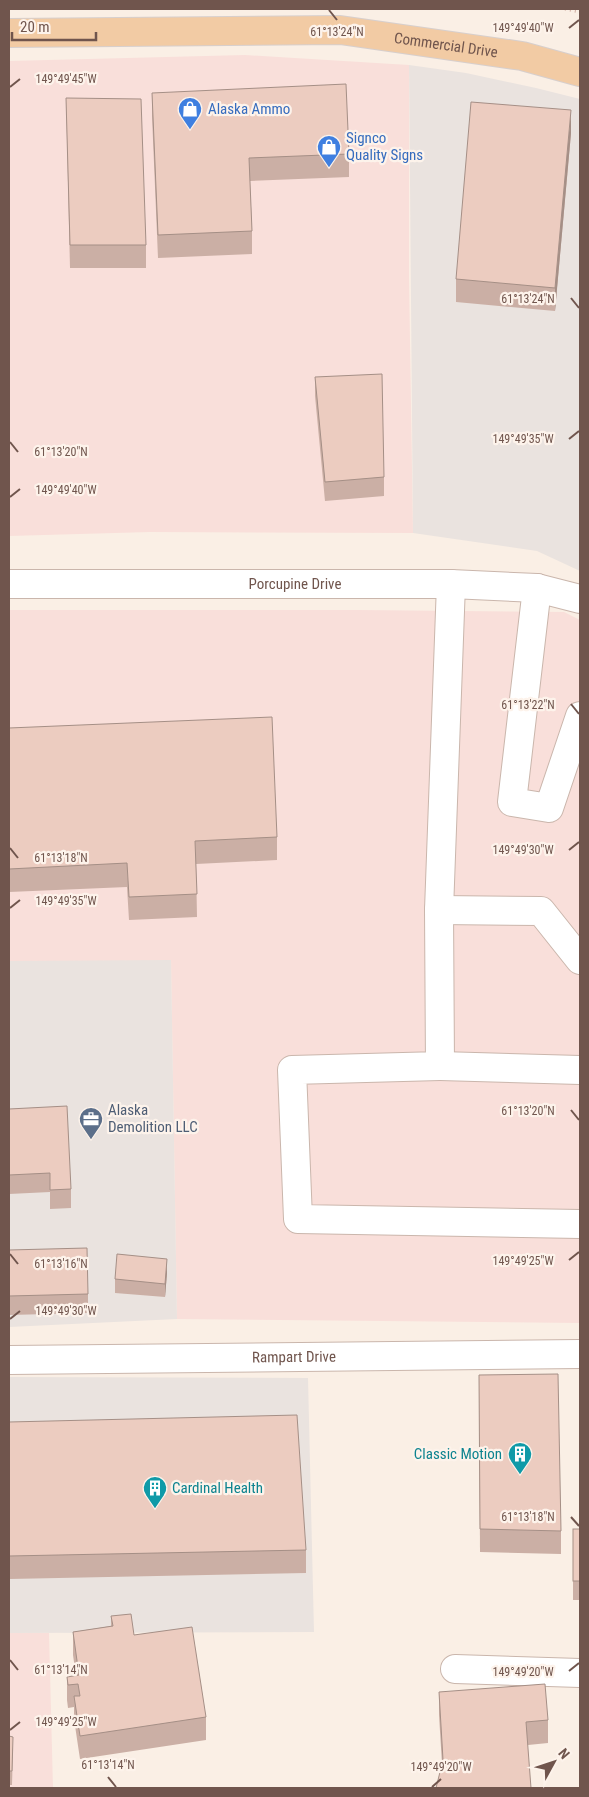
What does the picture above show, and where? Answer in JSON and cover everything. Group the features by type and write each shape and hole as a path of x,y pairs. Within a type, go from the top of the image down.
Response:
{"main road":[{"name":"Commercial Drive","path":"9,33 340,30 522,56 580,72"}],"street":[{"name":"Porcupine Drive","path":"9,584 451,584 537,588 580,599"},
{"path":"440,1066 439,910 451,584"},
{"path":"537,588 512,802 549,808 580,716"},
{"path":"439,910 541,912 580,960"},
{"path":"580,1070 440,1066 292,1070 298,1219 580,1224"},
{"name":"Rampart Drive","path":"9,1360 580,1354"},
{"path":"455,1669 580,1673"}],"path":[{"path":"565,9 580,12"}],"shaded area":[{"path":"245,55 409,65 409,277 413,533 150,532 9,536 9,61"},
{"path":"409,65 466,73 580,99 580,571 537,551 413,533"},
{"path":"9,610 564,612 580,620 580,1323 177,1319 171,961 9,961"},
{"name":"Alaska Demolition LLC","path":"171,960 177,1319 9,1327 9,961"},
{"name":"Cardinal Health","path":"9,1377 308,1378 314,1632 9,1633"},
{"path":"9,1633 49,1633 53,1788 9,1788"}],"building":[{"path":"346,84 349,154 249,158 252,231 158,235 152,93"},
{"path":"66,98 141,99 146,245 70,245"},
{"path":"471,102 571,110 555,288 456,279"},
{"path":"382,374 384,477 325,482 315,377"},
{"path":"272,717 277,837 195,841 197,894 129,897 127,863 9,869 9,728"},
{"path":"67,1106 71,1189 50,1190 50,1173 9,1175 9,1109"},
{"path":"87,1248 88,1294 9,1296 9,1250"},
{"path":"117,1254 167,1259 165,1284 115,1279"},
{"name":"Classic Motion","path":"558,1374 561,1531 480,1529 479,1375"},
{"name":"Cardinal Health","path":"297,1415 306,1550 9,1556 9,1422"},
{"path":"573,1529 580,1529 580,1581 573,1581"},
{"path":"131,1614 134,1635 192,1627 206,1717 80,1736 74,1696 80,1696 78,1684 68,1685 67,1677 79,1675 73,1632 113,1626 111,1616"},
{"path":"545,1684 548,1720 526,1722 531,1788 436,1788 443,1760 439,1692"},
{"path":"9,1736 13,1737 12,1771 9,1771"}],"place":[{"name":"Alaska Ammo","path":"190,130"},
{"name":"Signco Quality Signs","path":"329,168"},
{"name":"Alaska Demolition LLC","path":"91,1140"},
{"name":"Classic Motion","path":"520,1475"},
{"name":"Cardinal Health","path":"155,1509"}]}
